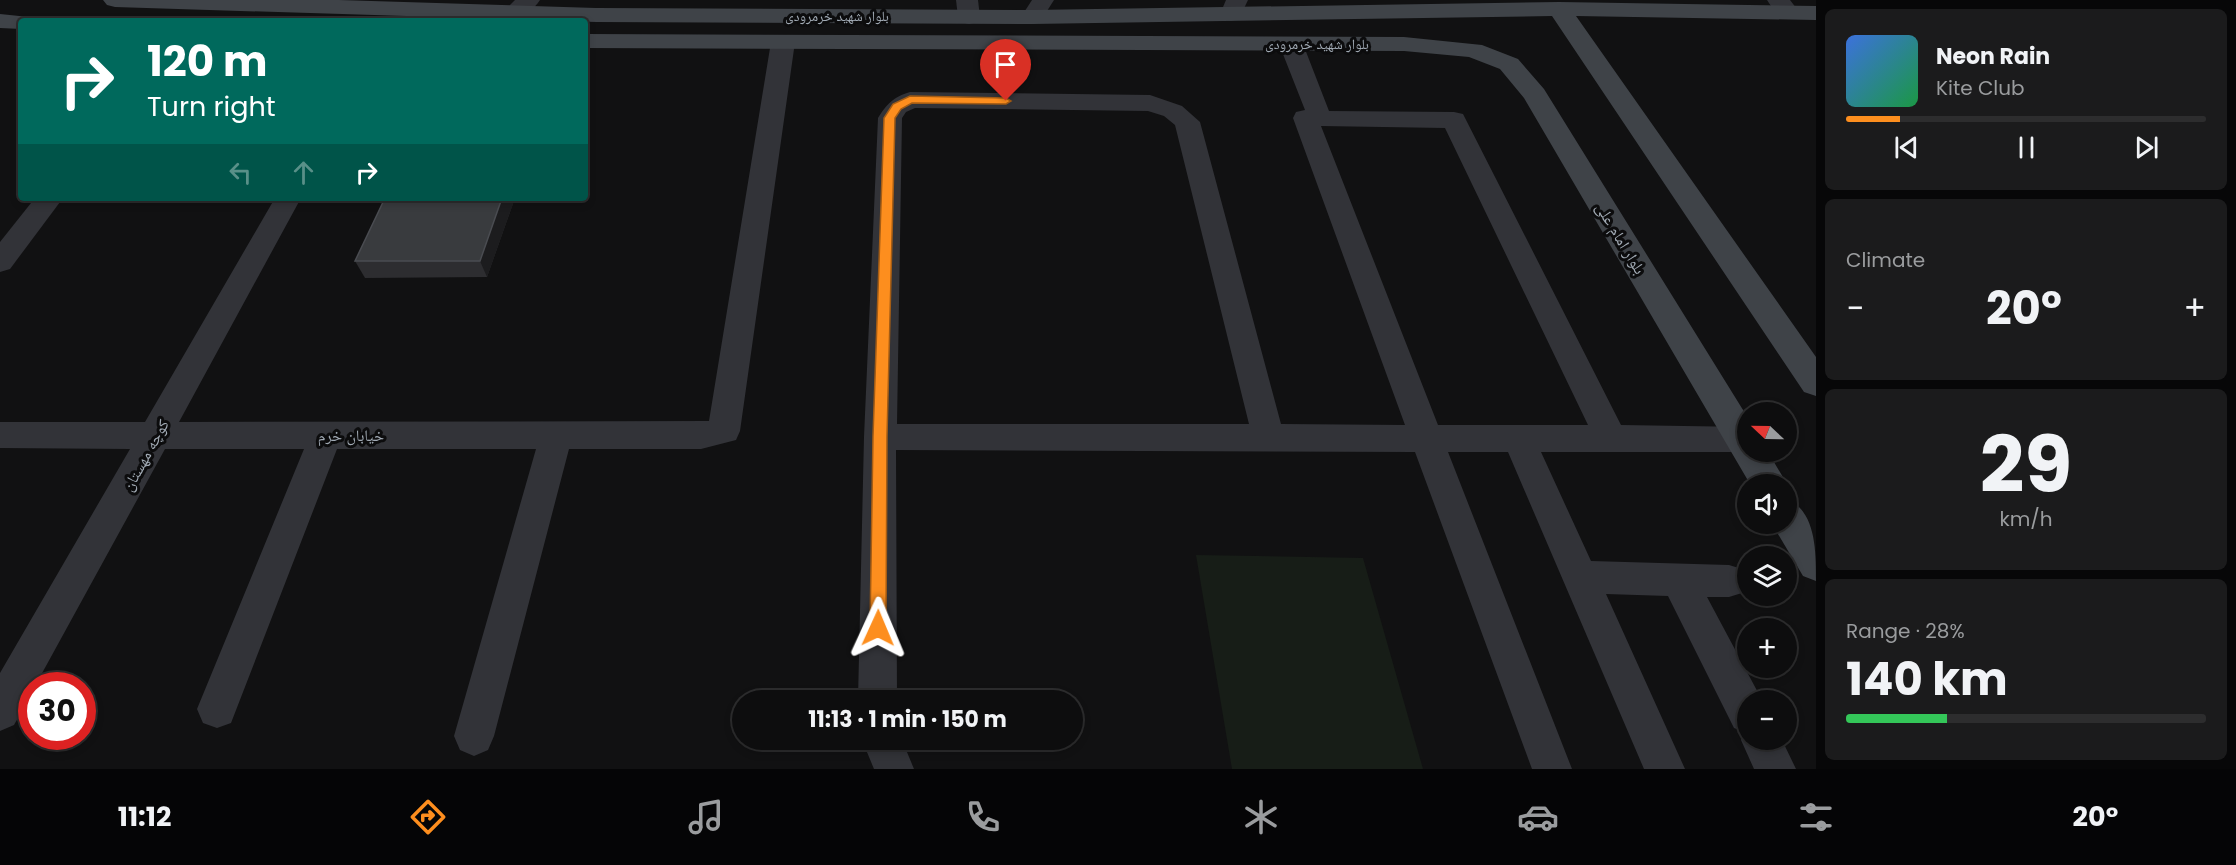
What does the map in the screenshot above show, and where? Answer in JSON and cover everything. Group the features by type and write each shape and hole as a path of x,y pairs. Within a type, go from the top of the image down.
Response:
{"main road":[{"name":"بلوار شهید خرمرودی","path":"115,0 522,6 1038,9 1525,4 1559,9 1784,6 1816,13"},
{"path":"1559,9 1816,383"},
{"path":"0,21 18,22"},
{"name":"بلوار شهید خرمرودی","path":"588,41 1404,44 1473,50"},
{"name":"بلوار امام على","path":"1473,50 1509,64 1535,95 1737,431"},
{"path":"1797,532 1816,564"}],"street":[{"name":"خیابان خرم","path":"0,435 702,436 724,430 783,42"},
{"path":"1291,44 1320,118"},
{"path":"877,690 880,436 890,118 897,107 910,100 1150,103 1173,111 1187,122 1268,437"},
{"path":"1552,769 1305,117 1454,120 1611,438"},
{"path":"0,262 48,201"},
{"name":"کوچه مهستان","path":"0,711 286,201"},
{"path":"217,709 327,435"},
{"path":"474,736 556,436"},
{"path":"880,436 1611,438 1737,445"},
{"path":"1518,438 1665,769"},
{"path":"1580,578 1729,580"},
{"path":"1678,579 1737,693"},
{"path":"886,750 894,769"},
{"path":"1766,750 1776,769"}],"shaded area":[{"path":"1196,555 1363,558 1423,769 1232,769"}],"building":[{"path":"384,201 501,201 480,261 355,261"}],"route":[{"path":"878,628 880,436 890,118 897,107 910,100 1006,101"}]}
